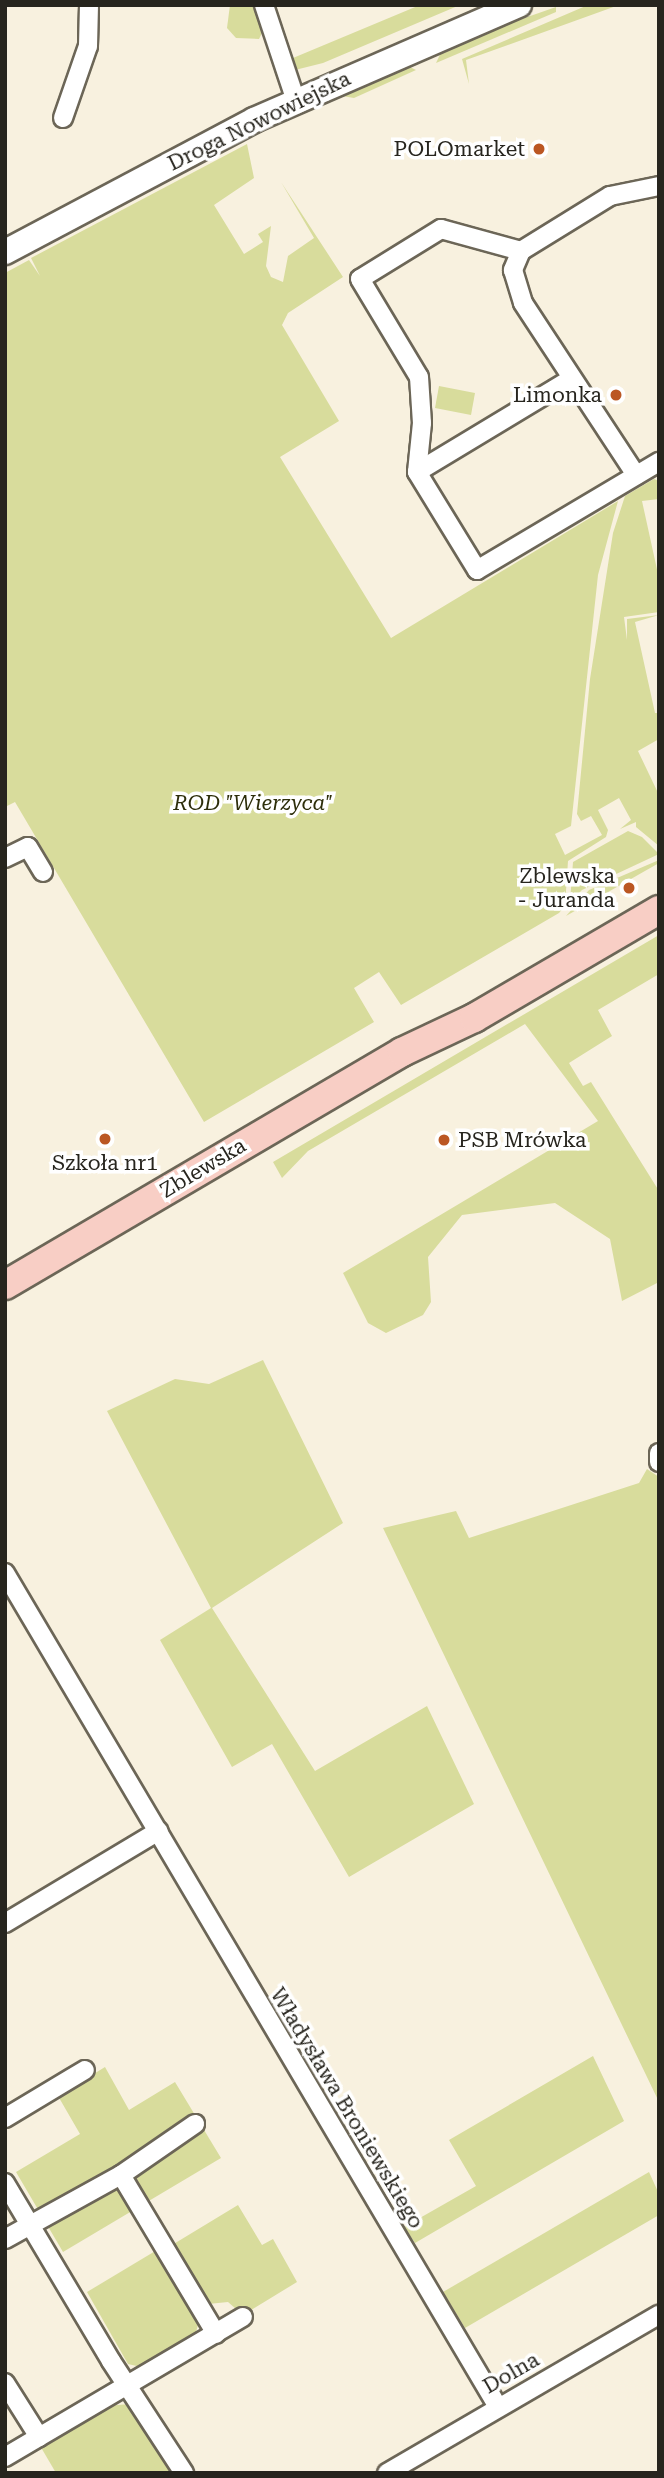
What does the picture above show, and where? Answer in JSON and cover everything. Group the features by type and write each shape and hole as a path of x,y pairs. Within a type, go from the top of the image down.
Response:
{"main road":[{"name":"Zblewska","path":"402,1052 464,1006 659,892"},
{"name":"Zblewska","path":"5,1285 402,1052 474,1018 659,911"}],"street":[{"path":"62,118 88,46 89,5"},
{"path":"264,5 296,101"},
{"name":"Droga Nowowiejska","path":"5,252 296,101 519,5"},
{"path":"636,475 523,303 513,270 521,251 610,197 659,186"},
{"path":"521,251 442,229 360,279 419,377 422,423 417,472 477,570 659,462"},
{"path":"417,472 571,379"},
{"path":"5,858 28,846 43,872"},
{"path":"659,1453 659,1462"},
{"name":"Władysława Broniewskiego","path":"5,1573 498,2407"},
{"path":"5,1923 159,1831"},
{"path":"5,2118 85,2070"},
{"path":"5,2239 121,2175 195,2124"},
{"path":"121,2175 216,2334"},
{"path":"5,2183 184,2473"},
{"name":"Dolna","path":"387,2473 659,2315"},
{"path":"5,2456 243,2317"},
{"path":"5,2383 38,2437"}],"green space":[{"path":"230,5 254,5 263,31 259,39 236,38 227,28"},
{"path":"273,5 293,58 420,5 460,5 323,63 295,70"},
{"path":"588,5 619,5 466,60 469,84 462,59"},
{"path":"556,7 556,12 436,63 444,46"},
{"path":"406,65 416,70 354,98 342,96 340,92"},
{"name":"ROD \"Wierzyca\"","path":"247,144 254,178 214,205 244,254 263,242 258,234 271,226 266,266 271,277 283,282 288,256 314,238 281,182 343,277 288,313 282,325 339,421 280,457 391,638 618,501 598,575 571,826 555,834 565,855 602,835 591,816 581,821 577,814 590,679 613,533 625,496 654,479 659,481 659,499 642,501 658,574 659,612 624,617 627,640 627,619 659,615 635,622 655,713 659,713 659,739 638,751 659,795 659,846 636,827 636,822 620,829 631,820 619,798 598,810 608,830 606,837 568,861 565,906 559,913 401,1005 379,972 354,988 374,1022 204,1122 15,802 5,807 5,273 29,260 40,276 31,258"},
{"path":"439,386 475,393 471,415 435,408"},
{"path":"628,831 642,837 659,854 582,890 570,902 573,862"},
{"path":"659,860 659,863 566,916 589,890"},
{"path":"659,935 659,974 598,1010 612,1036 569,1063 583,1086 591,1082 659,1191 659,1282 622,1301 610,1239 555,1203 462,1215 428,1257 431,1302 423,1315 386,1333 368,1323 343,1273 598,1121 525,1024 308,1151 282,1178 273,1162"},
{"path":"263,1360 343,1523 212,1608 315,1771 427,1706 474,1804 349,1877 272,1744 232,1767 160,1640 211,1608 107,1411 175,1379 209,1384"},
{"path":"647,1469 659,1477 659,2102 383,1528 456,1511 469,1538 639,1483"},
{"path":"593,2056 624,2121 415,2243 404,2227 476,2186 449,2140"},
{"path":"105,2067 129,2110 175,2082 221,2158 63,2252 16,2172 80,2134 58,2096"},
{"path":"649,2172 659,2194 659,2215 465,2328 443,2292"},
{"path":"238,2205 262,2245 273,2239 297,2282 243,2315 228,2302 208,2304 172,2245"},
{"path":"157,2250 199,2322 195,2335 141,2367 128,2364 87,2292"},
{"path":"130,2404 172,2473 56,2473 39,2444 106,2406"}],"place":[{"name":"POLOmarket","path":"539,149"},
{"name":"Limonka","path":"616,395"},
{"name":"Zblewska - Juranda","path":"629,888"},
{"name":"Szkoła nr1","path":"105,1139"},
{"name":"PSB Mrówka","path":"444,1140"}]}
